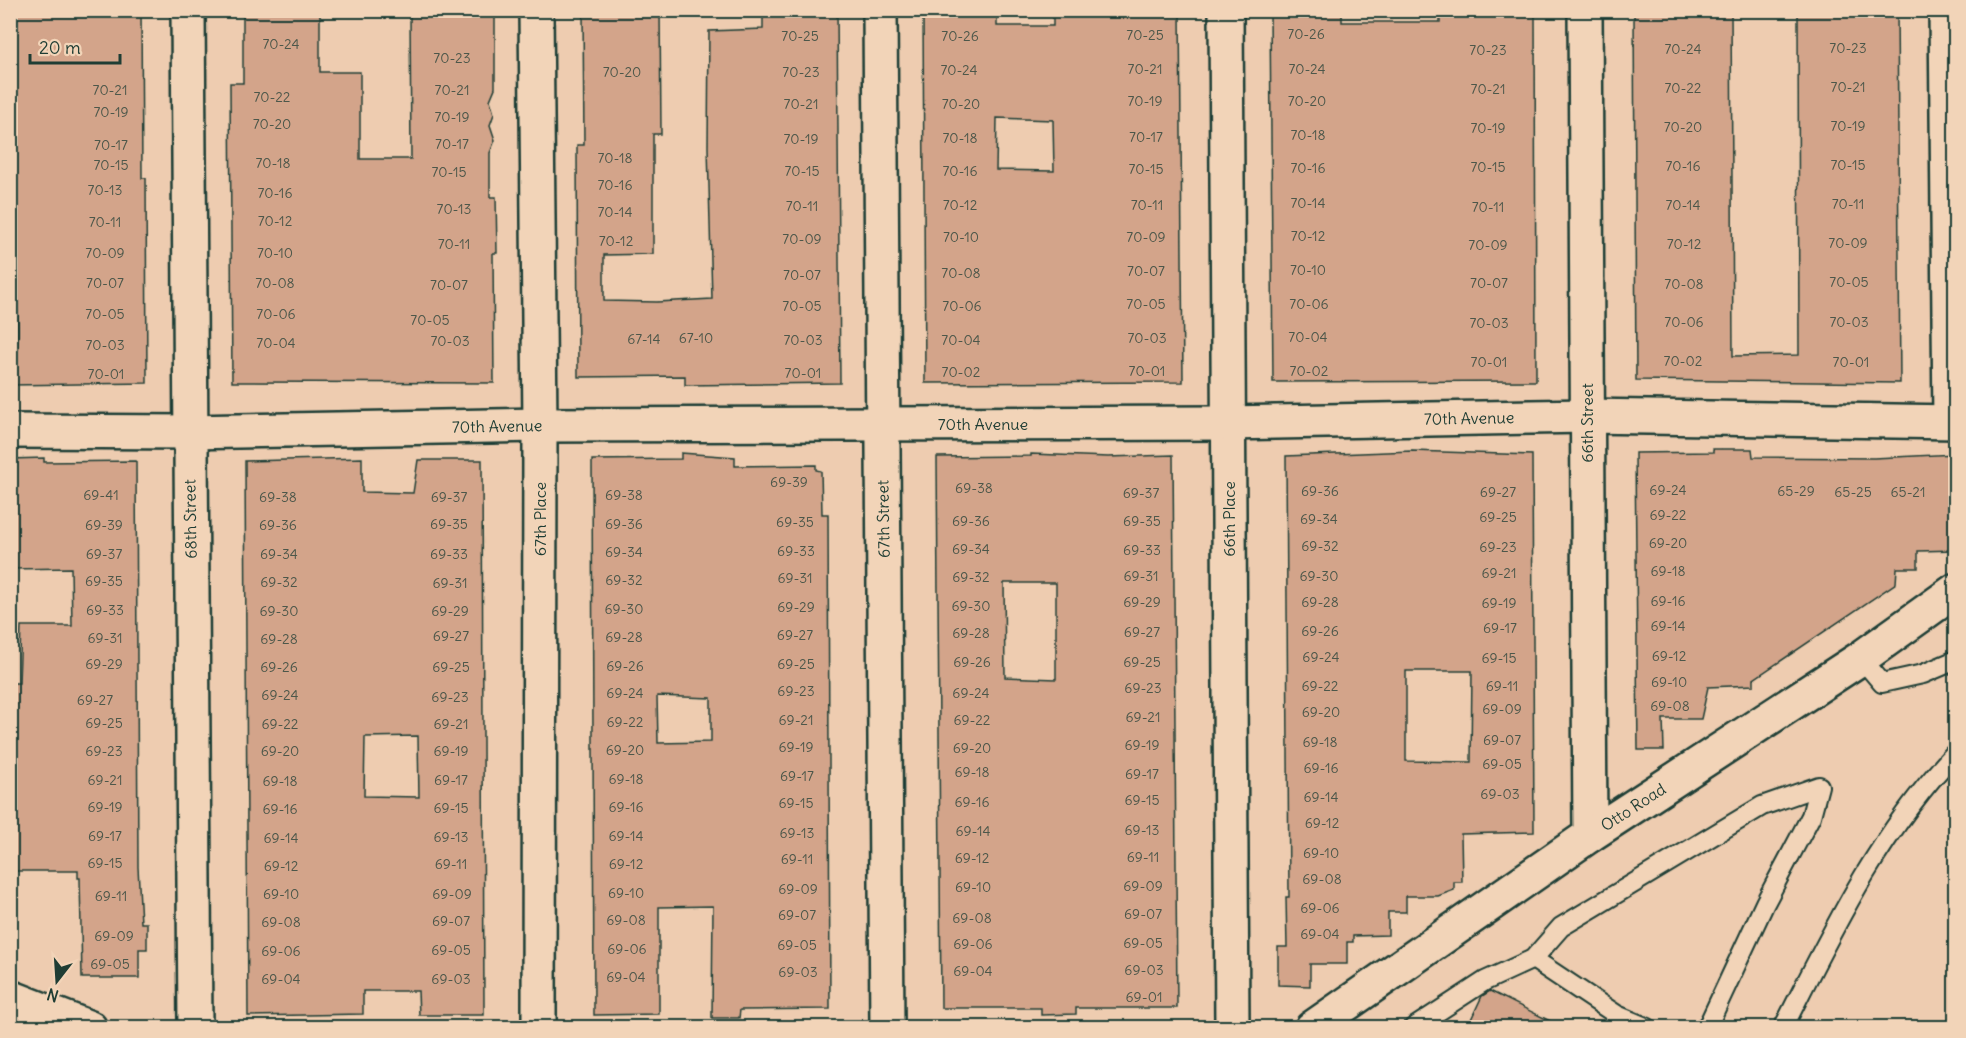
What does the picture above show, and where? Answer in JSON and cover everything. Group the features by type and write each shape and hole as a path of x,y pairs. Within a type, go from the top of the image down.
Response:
{"street":[{"name":"68th Street","path":"188,10 195,1028"},
{"name":"67th Place","path":"536,10 540,425 539,1028"},
{"name":"67th Street","path":"880,10 887,1028"},
{"name":"66th Place","path":"1226,10 1232,1028"},
{"name":"66th Street","path":"1585,10 1590,835"},
{"path":"1946,10 1953,422"},
{"name":"70th Avenue","path":"10,431 190,432 540,425 1228,423 1587,416 1953,422"},
{"name":"Otto Road","path":"1312,1028 1590,835 1861,658 1956,590"},
{"path":"10,997 90,1028"}],"lane":[{"path":"1861,658 1882,683 1923,674 1956,660"},
{"path":"1783,1028 1854,891 1914,802 1956,752"},
{"path":"1413,1028 1485,981 1533,959 1561,927 1762,806 1819,786 1811,816 1766,903 1709,1023 1704,1028"},
{"path":"1533,959 1617,1015 1648,1028"}],"building":[{"path":"10,10 141,10 142,178 146,178 147,383 10,385 10,360 17,360 18,331 14,158 10,158"},
{"path":"243,10 320,10 320,72 360,72 360,159 411,159 410,10 495,10 495,88 490,100 494,114 490,125 495,140 490,153 490,197 496,197 497,253 493,253 494,383 232,382 230,83 243,83"},
{"path":"583,10 660,10 661,134 653,134 653,254 604,255 604,301 657,302 712,299 708,147 709,31 763,29 763,10 837,10 840,383 685,385 685,376 578,377 577,145 584,145"},
{"path":"923,10 997,10 997,26 1053,26 1053,10 1180,10 1183,382 925,383","holes":["997,118 1053,120 1054,171 996,170"]},
{"path":"1270,10 1342,10 1342,22 1440,22 1440,10 1535,10 1536,381 1273,382"},
{"path":"1634,10 1731,10 1733,356 1799,355 1798,10 1897,10 1900,383 1636,380"},
{"path":"1713,449 1752,449 1753,457 1874,458 1956,454 1956,550 1918,551 1918,568 1897,568 1896,583 1754,679 1754,685 1708,687 1701,719 1663,719 1664,750 1638,750 1635,453 1713,452"},
{"path":"1412,451 1532,455 1534,832 1461,834 1462,882 1454,882 1454,890 1438,896 1406,896 1406,912 1388,912 1388,935 1353,936 1353,942 1347,942 1347,964 1310,964 1310,986 1278,985 1278,947 1287,947 1286,897 1289,897 1286,456","holes":["1406,671 1472,671 1471,762 1406,761"]},
{"path":"681,453 735,457 735,466 816,465 816,470 821,471 822,514 828,514 830,1009 740,1010 739,1018 712,1018 713,906 659,907 659,1014 594,1015 592,460 681,459","holes":["657,696 711,698 711,742 658,743"]},
{"path":"1031,454 1108,457 1173,455 1177,1008 1076,1008 1076,1014 1041,1015 1041,1008 941,1008 937,457 1031,456","holes":["1004,583 1056,583 1056,679 1005,677"]},
{"path":"44,458 44,462 136,461 138,867 141,923 147,923 147,949 139,949 139,978 82,978 78,871 10,871 10,683 19,683 21,626 72,626 71,568 10,569 10,459"},
{"path":"362,458 362,492 413,493 418,460 482,460 484,1015 419,1015 418,991 363,991 363,1014 248,1016 245,461","holes":["418,736 419,797 364,796 365,737"]},
{"path":"1490,991 1564,1028 1467,1028 1482,996"}]}
